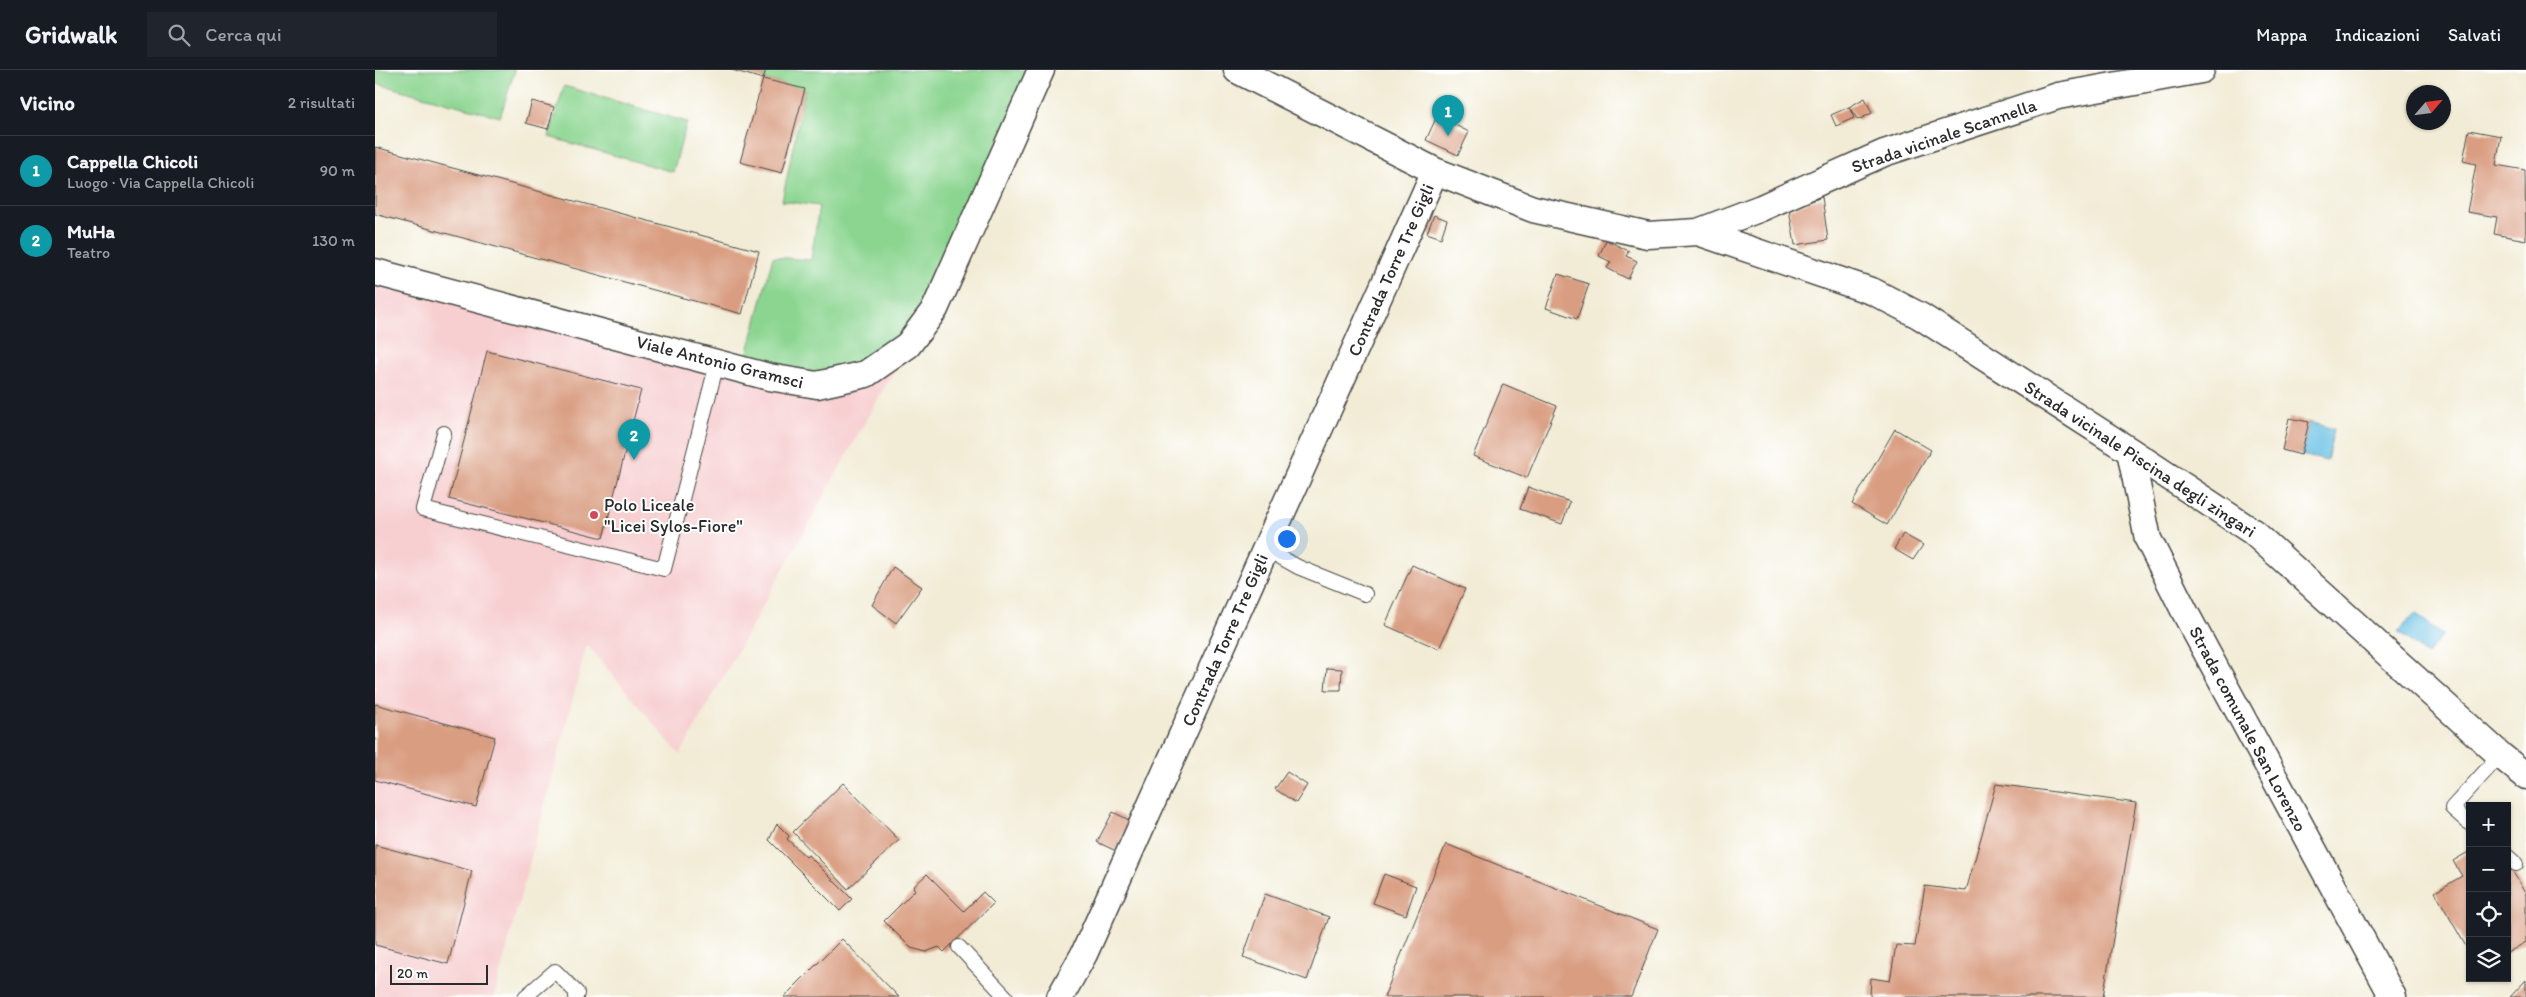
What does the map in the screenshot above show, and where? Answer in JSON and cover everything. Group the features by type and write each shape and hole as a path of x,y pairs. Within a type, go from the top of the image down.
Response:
{"street":[{"name":"Viale Antonio Gramsci","path":"375,272 769,377 817,385 866,374 908,345 935,309 1041,70"},
{"path":"1237,70 1435,171 1533,209 1647,235 1698,232"},
{"name":"Strada vicinale Scannella","path":"1698,232 1761,208 1884,153 2058,96 2201,70"},
{"name":"Contrada Torre Tre Gigli","path":"1060,997 1084,954 1435,171"},
{"name":"Strada vicinale Piscina degli zingari","path":"1698,232 1873,292 1920,316 2130,451 2253,532 2500,755 2526,776"},
{"name":"Strada comunale San Lorenzo","path":"2130,451 2148,539 2187,616 2393,997"}],"lane":[{"path":"444,432 423,509 664,570 717,363"},
{"path":"1266,549 1298,567 1365,594"},
{"path":"2466,820 2452,808 2500,755"},
{"path":"959,947 1006,997"},
{"path":"525,997 555,971 577,993 576,997"}],"shaded area":[{"name":"Polo Liceale \"Licei Sylos-Fiore\"","path":"375,272 717,363 908,345 680,755 587,645 494,997 375,997"}],"green space":[{"path":"375,70 515,70 500,117 375,83"},
{"path":"766,70 1041,70 935,309 866,374 743,370 773,257 811,260 819,206 782,201 805,89 763,79"},
{"path":"564,86 687,122 673,172 549,137"}],"water":[{"path":"2309,422 2334,429 2327,461 2301,455"},
{"path":"2415,613 2443,635 2427,655 2398,632"}],"building":[{"path":"732,70 766,70 763,79"},
{"path":"763,79 805,89 782,173 740,162"},
{"path":"1865,98 1872,113 1858,120 1849,107"},
{"path":"532,101 554,107 548,129 526,123"},
{"path":"1849,107 1854,118 1836,126 1831,115"},
{"path":"1437,116 1469,132 1458,155 1426,140"},
{"path":"2469,130 2501,136 2496,165 2525,170 2526,240 2494,234 2497,217 2467,212 2476,164 2463,161"},
{"path":"375,147 759,251 742,314 375,214"},
{"path":"1822,197 1828,240 1795,245 1789,209"},
{"path":"1434,215 1447,220 1441,238 1427,233"},
{"path":"1606,240 1629,251 1626,256 1637,261 1628,279 1607,268 1611,262 1599,256"},
{"path":"1558,274 1589,284 1577,319 1546,308"},
{"path":"487,351 641,390 603,538 449,499"},
{"path":"1503,384 1557,406 1527,478 1473,456"},
{"path":"2289,418 2309,422 2301,455 2282,450"},
{"path":"1895,429 1931,450 1887,525 1852,504"},
{"path":"1528,487 1570,502 1562,524 1520,509"},
{"path":"1903,534 1923,545 1913,560 1894,549"},
{"path":"1412,565 1465,589 1439,649 1385,625"},
{"path":"893,567 922,587 896,623 872,605"},
{"path":"1327,668 1342,669 1341,690 1325,690"},
{"path":"375,704 495,737 476,807 375,780"},
{"path":"1287,772 1307,785 1296,803 1275,789"},
{"path":"843,783 899,840 848,889 793,832"},
{"path":"1996,784 2136,803 2103,997 1870,997 1871,978 1890,981 1896,945 1915,946 1925,886 1966,891"},
{"path":"1113,812 1131,821 1116,851 1097,842"},
{"path":"777,824 789,836 787,839 806,857 808,855 852,899 840,911 769,840"},
{"path":"1446,844 1658,929 1631,997 1384,997"},
{"path":"375,845 472,871 448,964 375,945"},
{"path":"2466,853 2466,946 2435,892 2462,876 2453,861"},
{"path":"2511,871 2526,895 2526,942 2511,951 2511,892"},
{"path":"927,874 964,911 983,892 994,903 944,952 939,947 926,952 911,948 884,921 915,890 913,887"},
{"path":"1384,874 1416,886 1406,915 1373,903"},
{"path":"1265,894 1329,917 1307,980 1243,957"},
{"path":"842,939 899,997 784,997"},
{"path":"2526,980 2526,997 2510,997"}],"place":[{"name":"Cappella Chicoli","path":"1448,136"},
{"name":"MuHa","path":"634,460"},
{"name":"Polo Liceale \"Licei Sylos-Fiore\"","path":"594,515"}]}
